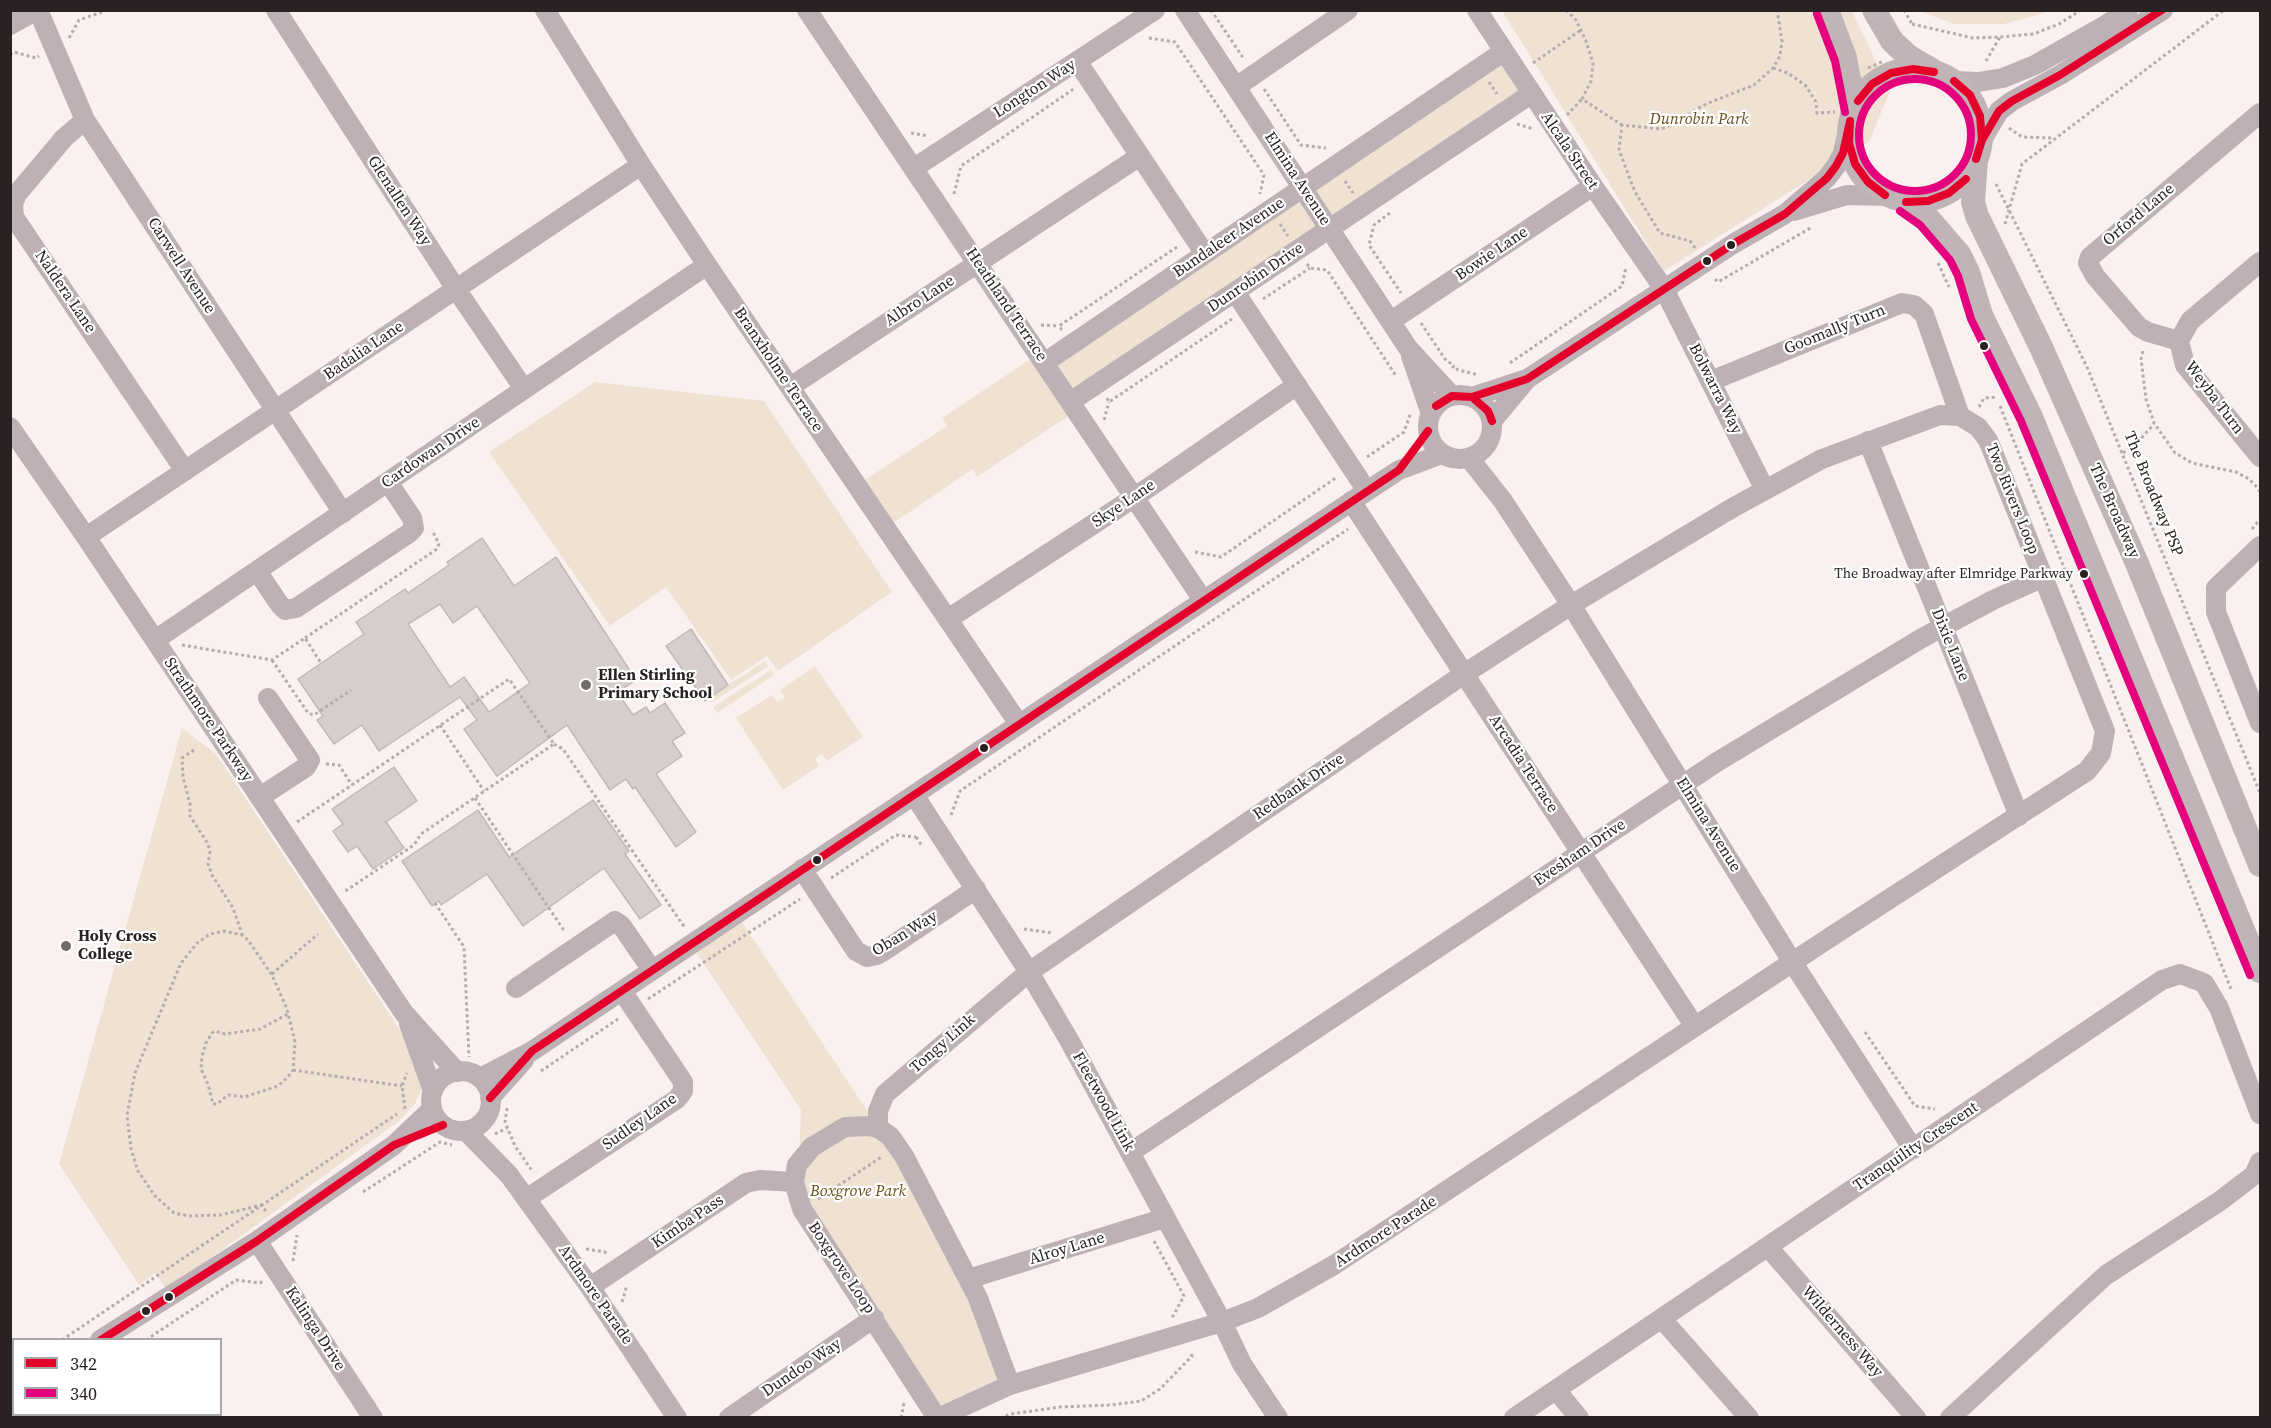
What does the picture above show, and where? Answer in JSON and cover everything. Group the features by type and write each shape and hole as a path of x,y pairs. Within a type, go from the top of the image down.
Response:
{"main road":[{"path":"1827,10 1849,75 1849,143 1855,164 1868,182 1930,220 1959,254 1968,273 1981,315 2031,417 2260,971"},
{"path":"1874,10 1892,41 1903,51 1946,77 1970,95 1980,116 1979,149 1965,180 1948,194 1928,201 1898,199"},
{"path":"1848,114 1872,84 1891,73 1913,69 1946,77"},
{"name":"The Broadway","path":"1979,149 1973,202 1977,216 2041,347 2136,561 2260,865"}],"street":[{"path":"10,26 37,10"},
{"name":"Carwell Avenue","path":"37,10 85,120 343,513"},
{"name":"Glenallen Way","path":"276,10 456,289 524,389"},
{"name":"Branxholme Terrace","path":"545,10 641,165 707,265 1019,724"},
{"name":"Heathland Terrace","path":"807,10 1203,600"},
{"name":"Longton Way","path":"914,168 1155,10"},
{"name":"Elmina Avenue","path":"1185,10 1391,321 1429,383 1430,423"},
{"path":"1236,87 1348,10"},
{"name":"Alcala Street","path":"1477,10 1531,94 1664,289"},
{"path":"1946,77 1978,82 2003,78 2035,65 2104,26 2127,10"},
{"path":"1979,149 1999,111 2012,101 2060,75 2163,10"},
{"name":"Bundaleer Avenue","path":"1044,363 1302,188 1329,157 1503,52"},
{"path":"1077,62 1205,254"},
{"name":"Dunrobin Drive","path":"1070,402 1531,94"},
{"name":"Orford Lane","path":"2179,341 2139,327 2095,276 2088,263 2090,257 2260,113"},
{"path":"1472,398 1527,379 1732,244 1785,214 1827,178 1836,166 1843,153 1848,114"},
{"name":"Naldera Lane","path":"85,120 64,138 17,194 14,217 185,471"},
{"name":"Albro Lane","path":"790,387 1140,156"},
{"name":"Badalia Lane","path":"87,537 641,165"},
{"name":"Bowie Lane","path":"1391,321 1593,186"},
{"path":"1785,214 1847,195 1898,199"},
{"name":"Weyba Turn","path":"2260,262 2190,321 2179,341 2185,365 2260,457"},
{"name":"Cardowan Drive","path":"155,640 707,265"},
{"name":"Bolwarra Way","path":"1664,289 1765,490"},
{"path":"1235,292 1351,467 1359,496"},
{"name":"Goomally Turn","path":"1711,381 1902,303 1914,305 1924,314 1960,416"},
{"path":"1491,421 1527,379"},
{"name":"Elmina Avenue","path":"1429,383 1452,396"},
{"name":"Skye Lane","path":"948,620 1135,497 1297,385"},
{"path":"1399,470 1443,400 1452,396 1472,398 1488,411 1491,421 1490,440 1477,453 1460,459 1442,454 1435,447 1430,423"},
{"path":"1571,605 1765,490 1822,459 1940,415 1960,416"},
{"name":"Two Rivers Loop","path":"1793,963 2087,771 2101,753 2105,731 1988,440 1978,427 1960,416"},
{"name":"Strathmore Parkway","path":"10,427 87,537 404,1013 469,1074 490,1098"},
{"name":"Dixie Lane","path":"1868,441 2019,816"},
{"name":"Elmina Avenue","path":"1477,453 1503,501 1571,605 1793,963 1913,1149"},
{"path":"103,1338 257,1241 394,1145 436,1108 442,1078 469,1074 532,1051 1359,496 1399,470 1442,454"},
{"path":"257,571 285,610 296,608 408,534 414,528 412,518 388,482"},
{"name":"Arcadia Terrace","path":"1359,496 1363,519 1695,1028"},
{"path":"2260,546 2216,588 2216,612 2260,723"},
{"name":"Evesham Drive","path":"1131,1152 1805,706 1942,627 2044,577"},
{"name":"Redbank Drive","path":"1029,972 1464,675 1571,605"},
{"path":"260,797 309,763 310,760 268,698"},
{"name":"Fleetwood Link","path":"914,795 1029,972 1069,1040 1222,1322 1242,1364 1278,1418"},
{"name":"Oban Way","path":"802,869 856,951 867,957 877,956 976,889"},
{"path":"516,988 615,921 621,925 652,970"},
{"name":"Ardmore Parade","path":"938,1418 1010,1385 1222,1322 1258,1308 1334,1265 1793,963"},
{"name":"Tongy Link","path":"878,1128 878,1111 885,1094 1029,972"},
{"name":"Tranquility Crescent","path":"1514,1418 2162,980 2180,974 2204,983 2220,1008 2260,1114"},
{"name":"Sudley Lane","path":"526,1199 677,1099 683,1091 683,1082 622,990"},
{"name":"Strathmore Parkway","path":"404,1013 436,1108"},
{"path":"436,1108 462,1138 472,1129 494,1128 490,1098 532,1051"},
{"path":"794,1182 797,1165 812,1148 845,1127 869,1126 878,1128 890,1136 968,1280 994,1339 1010,1385"},
{"name":"Ardmore Parade","path":"494,1128 509,1175"},
{"name":"Ardmore Parade","path":"462,1138 509,1175 590,1287 677,1418"},
{"path":"1950,1418 2106,1275 2220,1201 2254,1175 2260,1162"},
{"name":"Kimba Pass","path":"590,1287 746,1183 760,1180 794,1182"},
{"name":"Boxgrove Loop","path":"794,1182 802,1209 938,1418"},
{"name":"Alroy Lane","path":"968,1280 1165,1218"},
{"name":"Kalinga Drive","path":"257,1241 374,1418"},
{"name":"Wilderness Way","path":"1768,1247 1916,1418"},
{"name":"Dundoo Way","path":"729,1418 874,1318"},
{"path":"1662,1319 1749,1418"},
{"path":"1556,1390 1579,1418"}],"path":[{"path":"1211,10 1301,145 1329,157 1362,207"},
{"path":"1566,10 1576,20 1593,63 1591,81 1582,99 1622,125"},
{"path":"1904,10 1912,24 1973,38 2032,34 2059,24 2082,10"},
{"path":"2004,122 2014,133 2022,137 2055,138 2224,10"},
{"path":"1136,23 1146,39 1151,37 1175,42 1264,175 1259,193 1310,268"},
{"path":"1494,90 1581,30"},
{"path":"1985,62 2000,37"},
{"path":"1849,75 1903,51"},
{"path":"1480,67 1518,125 1541,130"},
{"path":"1773,68 1788,73 1806,86 1816,102 1817,113 1848,114"},
{"path":"960,204 953,194 961,166 1088,78"},
{"path":"911,133 937,138"},
{"name":"The Broadway PSP","path":"2055,138 2022,164 2009,211 2087,368 2260,793"},
{"path":"1329,157 1334,143"},
{"path":"1393,211 1374,225 1369,245 1445,358 1458,370 1478,375 1488,373"},
{"path":"1035,316 1041,325 1059,326 1194,236"},
{"path":"1508,365 1622,286 1628,258"},
{"path":"1104,420 1109,402 1310,268 1327,270 1397,378"},
{"path":"1059,326 1071,345"},
{"path":"2148,332 2141,359 2146,399 2154,423 2175,453 2192,463 2236,472 2249,479 2259,489 2260,496"},
{"path":"1189,543 1196,553 1221,557 1404,432 1412,410 1410,397 1454,366"},
{"path":"1098,384 1109,402"},
{"path":"1993,387 2234,996"},
{"path":"2123,453 2136,444 2154,423"},
{"path":"951,815 960,791 1363,519"},
{"path":"155,640 272,660 305,638 321,663"},
{"path":"272,660 308,713 314,715 351,690"},
{"path":"283,832 509,679 554,744 564,749 694,942"},
{"path":"440,726 484,791"},
{"path":"330,902 414,845 421,834 554,744"},
{"path":"194,750 182,758 190,816 208,844 210,852 208,864 212,875 232,908 242,935"},
{"path":"309,763 339,765 352,785"},
{"path":"475,798 576,948"},
{"path":"916,837 922,846"},
{"path":"435,903 464,947 469,1074"},
{"path":"1023,929 1057,934 1065,947"},
{"path":"261,1205 221,1215 189,1216 174,1213 155,1196 138,1171 131,1149 127,1115 135,1073 181,963 197,943 210,934 224,931 242,935 248,940 272,975 288,1014 295,1042 293,1070 278,1086 244,1096 228,1095 213,1104 201,1069 206,1043 215,1031 225,1034 260,1029 288,1014"},
{"path":"272,975 318,934"},
{"path":"1865,1032 1915,1106 1943,1111"},
{"path":"65,1338 406,1108 402,1086 404,1077 410,1069"},
{"path":"293,1070 402,1086"},
{"path":"354,1198 440,1142 462,1138"},
{"path":"802,1209 897,1147"},
{"path":"261,1205 277,1227"},
{"path":"1000,1418 1011,1414 1060,1407 1140,1401 1160,1389 1192,1356 1185,1343 1168,1326 1184,1296 1145,1224"},
{"path":"149,1338 237,1280 260,1283 292,1263 297,1235"},
{"path":"901,1418 904,1401"}],"green space":[{"name":"Dunrobin Park","path":"1502,11 1852,11 1890,91 1869,142 1664,271"},
{"path":"1920,11 2052,11 2004,24 1953,24"},
{"path":"1503,52 1531,94 1071,402 1076,411 977,477 973,469 886,528 854,487 947,426 942,418 1038,354 1044,363"},
{"path":"595,382 764,401 892,592 778,671 767,656 731,680 666,587 610,626 489,452"},
{"path":"765,661 769,666 711,703 708,698"},
{"path":"815,666 863,737 827,761 822,754 815,759 819,766 783,790 736,718 772,695 777,702 785,698 780,690"},
{"path":"771,670 774,675 717,713 713,707"},
{"path":"182,728 216,754 410,1045 423,1085 415,1104 399,1121 167,1290 155,1273 139,1285 59,1164"},
{"name":"Boxgrove Park","path":"736,913 878,1127 890,1136 1010,1385 938,1417 802,1209 799,1163 801,1110 690,943"}],"building":[{"path":"482,538 514,586 556,557 636,680 617,692 633,715 646,707 650,713 665,703 685,733 672,741 682,756 656,774 696,832 676,847 635,787 633,789 626,779 610,790 567,725 497,776 464,729 477,720 460,697 379,751 362,725 334,744 317,720 323,716 298,679 364,634 356,622 405,589 408,593 449,565 447,562","holes":["440,604 453,623 477,606 530,683 489,712 464,677 450,687 408,624"]},
{"path":"691,629 728,685 705,701 666,646"},
{"path":"394,767 417,801 386,822 404,848 373,869 357,846 348,852 333,831 343,824 332,809"},
{"path":"593,800 629,851 625,854 661,905 640,919 604,868 523,926 487,874 441,905 439,901 432,906 402,861 478,810 509,857"}],"transit line":[{"name":"342","path":"1982,140 1999,111 2012,101 2060,75 2162,10"},
{"name":"340","path":"1817,14 1835,61 1845,112"},
{"name":"342","path":"1858,101 1872,84 1891,73 1913,69 1934,72"},
{"name":"340","path":"1915,79 1936,84 1954,96 1966,114 1971,135 1966,156 1954,174 1936,186 1915,191 1894,186 1876,174 1864,156 1859,135 1864,114 1876,96 1894,84 1915,79"},
{"name":"342","path":"1954,81 1970,95 1980,116 1982,140 1976,159"},
{"name":"342","path":"1850,121 1849,143 1855,164 1868,182 1885,195"},
{"name":"342","path":"1472,397 1527,379 1733,244 1785,214 1827,178 1836,166 1843,153 1850,121"},
{"name":"342","path":"1906,202 1928,201 1949,193 1966,179"},
{"name":"340","path":"1900,211 1920,225 1950,260 1958,276 1971,319 2021,421 2250,975"},
{"name":"342","path":"1436,406 1452,396 1472,397 1488,411 1492,421"},
{"name":"342","path":"490,1098 532,1051 1399,470 1428,431"},
{"name":"342","path":"104,1338 257,1241 394,1145 443,1125"}],"place":[{"name":"The Broadway after Elmridge Parkway","path":"2084,574"},
{"name":"Ellen Stirling Primary School","path":"586,685"},
{"name":"Holy Cross College","path":"66,946"}]}
